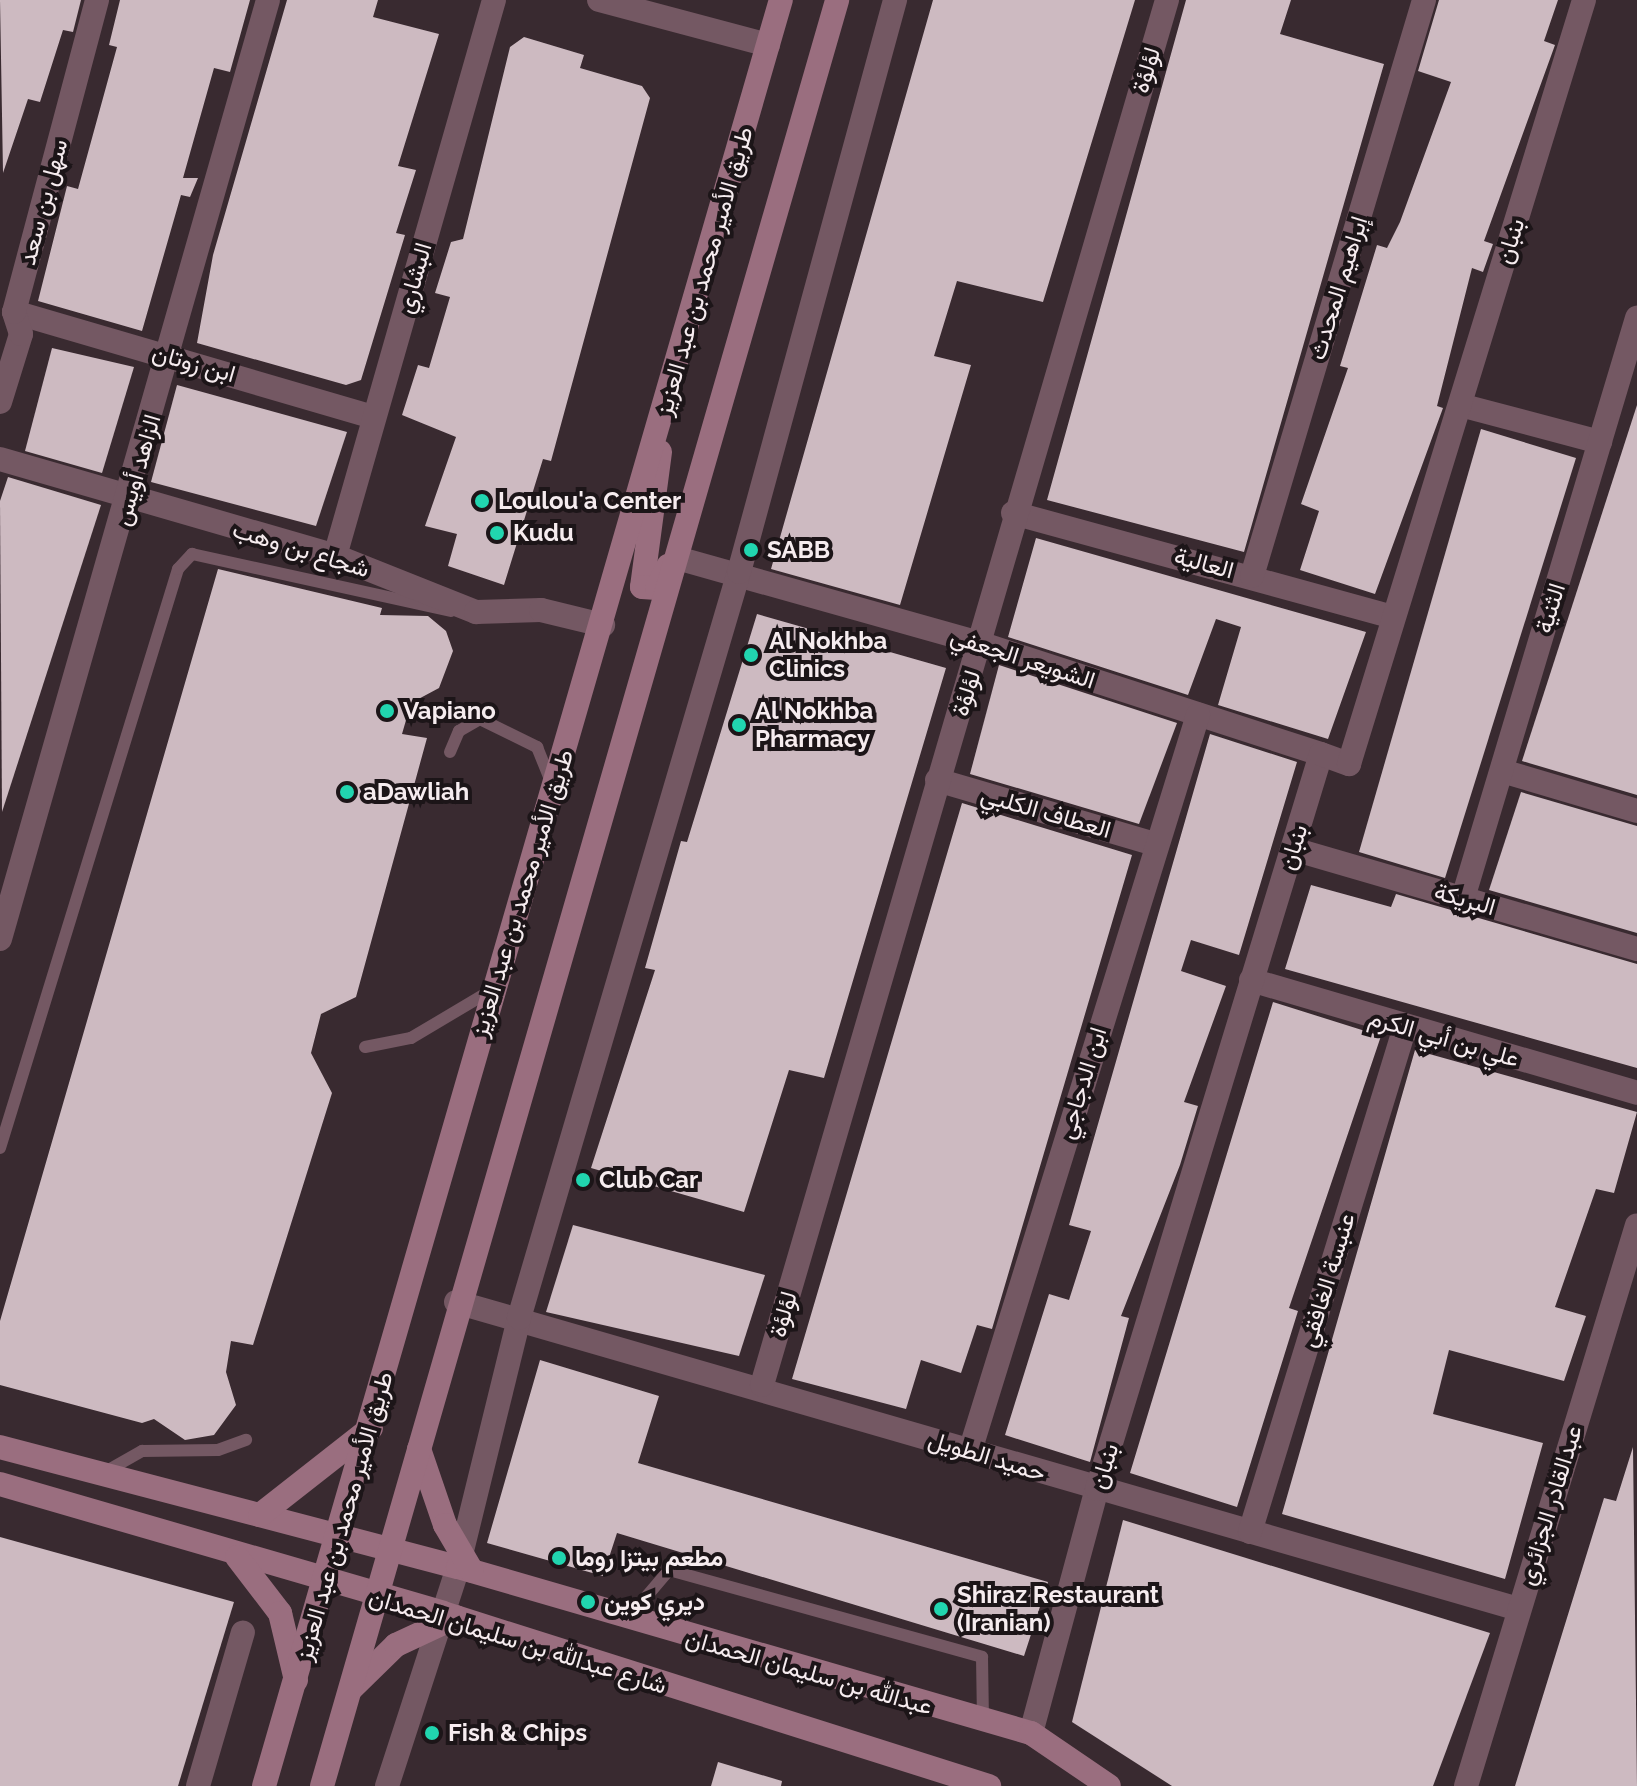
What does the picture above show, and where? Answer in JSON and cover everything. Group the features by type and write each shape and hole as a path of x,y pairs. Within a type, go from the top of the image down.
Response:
{"main road":[{"name":"طريق الأمير محمد بن عبد العزيز","path":"264,1786 371,1428 492,990 603,625 781,0"},
{"path":"322,1786 419,1448 456,1302 677,558 837,0"},
{"path":"658,434 661,489 642,587 657,588 677,558"},
{"path":"0,1447 100,1476 260,1515 371,1428"},
{"path":"419,1448 463,1564"},
{"name":"شارع عبدالله بن سليمان الحمدان","path":"0,1484 989,1786"},
{"name":"عبدالله بن سليمان الحمدان","path":"260,1515 390,1550 463,1564 627,1619 1031,1733 1109,1786"},
{"path":"236,1555 280,1613 296,1680"},
{"path":"350,1691 396,1645 446,1619"}],"street":[{"name":"سهل بن سعد","path":"0,402 21,334 14,312 97,0"},
{"name":"الزاهد أويس","path":"0,939 129,499 268,0"},
{"name":"البشاري","path":"335,556 494,0"},
{"path":"599,0 768,45"},
{"path":"387,1786 463,1564 519,1318 739,572 895,0"},
{"name":"لؤلؤة","path":"762,1385 937,780 982,644 1013,513 1167,0"},
{"name":"إبراهيم المحدث","path":"1252,576 1424,0"},
{"name":"بنبان","path":"1031,1733 1097,1489 1321,754 1349,764 1584,0"},
{"name":"ابن زوتان","path":"14,312 374,417"},
{"name":"الثنية","path":"1463,898 1637,318"},
{"path":"1460,405 1600,442"},
{"name":"شجاع بن وهب","path":"0,459 129,499 335,556 476,612 541,610 603,625"},
{"name":"العالية","path":"1013,513 1393,617"},
{"name":"الشويعر الجعفي","path":"677,558 739,572 982,644 1321,754"},
{"name":"ابن الدجاجي","path":"970,1451 1154,844 1198,715"},
{"path":"1502,771 1637,811"},
{"name":"العطاف الكلبي","path":"937,780 1154,844"},
{"name":"البريكة","path":"1293,849 1637,949"},
{"name":"علي بن أبي الكرم","path":"1251,980 1637,1093"},
{"name":"عنبسة الغافقي","path":"1250,1532 1405,1027"},
{"name":"عبدالقادر الجزائري","path":"1466,1786 1637,1225"},
{"name":"حميد الطويل","path":"456,1302 762,1385 1097,1489 1518,1609"},
{"path":"198,1786 243,1632"}],"lane":[{"path":"0,1148 178,569 192,554 476,612"},
{"path":"450,752 459,731 480,719 506,728 537,747 553,788"},
{"path":"365,1047 411,1038 492,990"},
{"path":"100,1476 142,1451 218,1450 246,1440"},
{"path":"627,1619 669,1570 982,1657 983,1720"}],"building":[{"path":"0,0 81,0 73,32 63,30 40,102 28,99 3,173"},
{"path":"120,0 250,0 230,72 214,68 183,178 198,178 190,197 181,195 142,331 38,301 67,186 78,189 117,47 109,45"},
{"path":"287,0 378,0 373,17 439,34 398,166 416,170 396,233 405,235 361,380 346,385 197,343 213,255"},
{"path":"933,0 1135,0 1043,302 957,281 934,356 971,365 900,605 771,569"},
{"path":"1186,0 1291,0 1280,34 1384,64 1244,552 1047,500"},
{"path":"1439,0 1558,0 1544,41 1555,45 1484,241 1493,244 1483,272 1472,268 1437,406 1443,408 1375,594 1300,570 1319,511 1301,504 1348,368 1340,366 1377,245 1387,248 1400,222 1451,82 1418,71"},
{"path":"524,37 584,55 580,68 642,86 650,98 551,461 543,459 504,585 448,566 457,534 425,526 456,437 402,415 418,365 429,368 450,297 435,293 451,242 463,239 510,47"},
{"path":"52,348 134,367 102,473 25,451"},
{"path":"177,385 347,432 316,526 151,482"},
{"path":"1637,405 1637,795 1522,761"},
{"path":"1481,429 1576,458 1445,878 1359,852"},
{"path":"8,477 101,505 2,812 0,501"},
{"path":"1036,538 1366,632 1328,739 1218,705 1241,627 1216,619 1188,695 1008,637"},
{"path":"218,569 382,608 380,615 428,616 446,631 453,651 439,688 411,703 402,734 427,738 356,997 321,1014 311,1053 332,1093 253,1345 231,1341 226,1372 236,1405 214,1435 185,1440 154,1419 142,1423 0,1385 0,1321"},
{"path":"757,614 946,668 824,1078 789,1070 744,1212 591,1168 655,970 645,968 681,841 687,842"},
{"path":"999,665 1177,723 1139,824 970,774"},
{"path":"1210,734 1297,762 1239,955 1191,940 1181,971 1226,986 1184,1102 1198,1106 1180,1165 1121,1316 1129,1318 1090,1462 1005,1435 1049,1294 1069,1300 1091,1231 1069,1225"},
{"path":"1521,792 1637,826 1637,933 1489,890"},
{"path":"962,803 1132,855 992,1329 977,1325 961,1373 921,1360 906,1409 792,1379"},
{"path":"1311,885 1391,907 1396,894 1637,964 1637,1068 1285,969"},
{"path":"1273,1002 1381,1036 1289,1308 1298,1311 1237,1507 1130,1473"},
{"path":"1415,1050 1637,1112 1614,1193 1596,1189 1555,1307 1586,1316 1564,1381 1449,1350 1433,1414 1543,1443 1505,1579 1282,1514"},
{"path":"573,1225 765,1275 739,1356 546,1312"},
{"path":"540,1360 659,1396 638,1463 1048,1582 1024,1656 617,1533 603,1576 487,1543"},
{"path":"1633,1447 1637,1786 1515,1786 1604,1498 1616,1501"},
{"path":"1123,1520 1490,1633 1433,1786 1172,1786 1072,1722"},
{"path":"0,1537 234,1602 178,1786 0,1786"},
{"path":"718,1762 782,1781 781,1786 711,1786"}],"place":[{"name":"Loulou'a Center","path":"482,501"},
{"name":"Kudu","path":"497,533"},
{"name":"SABB","path":"751,550"},
{"name":"Al Nokhba Clinics","path":"751,655"},
{"name":"Vapiano","path":"387,711"},
{"name":"Al Nokhba Pharmacy","path":"739,725"},
{"name":"aDawliah","path":"347,792"},
{"name":"Club Car","path":"583,1180"},
{"name":"مطعم بيتزا روما","path":"559,1558"},
{"name":"ديري كوين","path":"588,1602"},
{"name":"Shiraz Restaurant (Iranian)","path":"941,1609"},
{"name":"Fish & Chips","path":"432,1733"}]}
